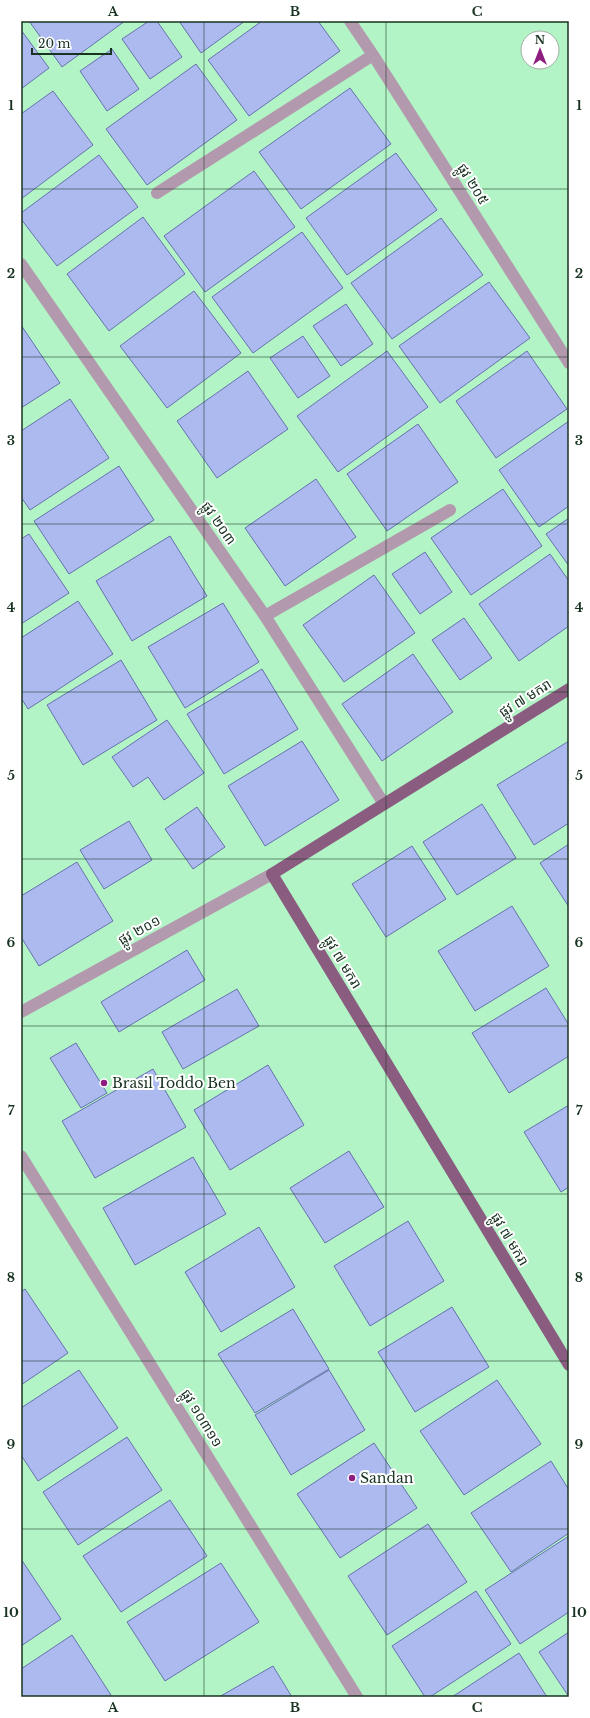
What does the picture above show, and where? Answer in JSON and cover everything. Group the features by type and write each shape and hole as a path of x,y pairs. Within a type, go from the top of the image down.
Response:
{"main road":[{"name":"ផ្លូវ ៧ មករា","path":"569,689 272,874 569,1365"}],"street":[{"name":"ផ្លូវ ២០៥","path":"350,21 569,363"},
{"path":"157,193 373,55"},
{"name":"ផ្លូវ ២០៣","path":"21,264 266,616 384,804"},
{"path":"266,616 450,510"},
{"name":"ផ្លូវ ២០១","path":"21,1012 272,874"},
{"name":"ផ្លូវ ១០៣១១","path":"21,1156 357,1697"}],"building":[{"path":"29,21 125,21 62,67"},
{"path":"149,21 157,21 182,57 150,79 122,39"},
{"path":"179,21 245,21 201,53"},
{"path":"262,21 318,21 340,51 249,116 208,60"},
{"path":"21,30 49,68 21,89"},
{"path":"112,49 139,89 107,111 80,71"},
{"path":"196,64 237,120 147,185 106,129"},
{"path":"350,88 391,144 301,209 259,152"},
{"path":"53,91 93,145 21,199 21,114"},
{"path":"396,153 437,210 347,275 306,218"},
{"path":"99,155 138,207 57,266 21,219 21,213"},
{"path":"254,171 295,227 205,292 164,236"},
{"path":"143,217 185,274 109,331 67,274"},
{"path":"441,218 483,275 392,339 351,283"},
{"path":"302,232 343,288 253,353 212,297"},
{"path":"489,282 530,338 440,403 399,346"},
{"path":"194,291 241,353 167,408 120,346"},
{"path":"346,304 373,344 341,366 313,326"},
{"path":"21,325 60,383 21,408"},
{"path":"303,336 330,376 298,398 270,358"},
{"path":"387,351 428,407 338,472 297,416"},
{"path":"527,351 567,409 496,458 456,401"},
{"path":"248,371 288,429 217,478 177,421"},
{"path":"70,399 109,458 30,510 21,497 21,431"},
{"path":"569,421 569,506 539,527 499,470"},
{"path":"418,424 458,482 387,531 347,474"},
{"path":"119,466 154,520 69,574 34,521"},
{"path":"316,479 356,537 285,586 245,528"},
{"path":"503,489 542,546 471,595 431,538"},
{"path":"569,518 569,566 546,534"},
{"path":"29,534 69,593 21,624 21,539"},
{"path":"170,536 207,596 132,641 96,581"},
{"path":"425,552 452,592 420,614 392,574"},
{"path":"550,554 569,581 569,626 519,661 479,604"},
{"path":"374,575 415,633 344,682 303,625"},
{"path":"78,601 113,654 28,709 21,698 21,638"},
{"path":"223,603 259,662 185,708 148,647"},
{"path":"464,618 492,658 460,680 432,640"},
{"path":"413,654 453,712 382,761 342,704"},
{"path":"121,660 157,720 83,765 47,705"},
{"path":"262,669 298,729 224,774 187,714"},
{"path":"167,720 204,773 164,800 148,777 133,787 112,757"},
{"path":"302,741 339,800 265,846 228,786"},
{"path":"569,741 569,823 534,845 497,785"},
{"path":"482,804 516,858 457,895 423,842"},
{"path":"197,807 225,847 193,869 165,829"},
{"path":"129,821 152,860 104,889 80,850"},
{"path":"569,844 569,907 540,863"},
{"path":"412,846 446,899 386,937 352,884"},
{"path":"77,862 113,921 39,966 21,937 21,896"},
{"path":"512,906 549,966 475,1011 438,951"},
{"path":"187,950 205,980 119,1032 101,1002"},
{"path":"546,988 569,1025 569,1056 509,1093 472,1033"},
{"path":"237,989 259,1026 183,1069 162,1032"},
{"path":"76,1043 107,1093 81,1108 50,1058"},
{"path":"268,1065 304,1125 230,1170 194,1110"},
{"path":"153,1069 186,1127 95,1178 62,1121"},
{"path":"569,1105 569,1187 561,1192 524,1132"},
{"path":"349,1151 384,1207 325,1243 290,1188"},
{"path":"193,1157 226,1214 135,1265 103,1208"},
{"path":"408,1221 444,1281 370,1326 334,1266"},
{"path":"259,1227 295,1287 221,1332 185,1272"},
{"path":"25,1289 68,1353 21,1385 21,1292"},
{"path":"452,1307 489,1367 415,1412 378,1352"},
{"path":"293,1309 329,1369 255,1413 218,1354"},
{"path":"79,1370 118,1428 38,1481 21,1455 21,1408"},
{"path":"329,1370 365,1430 291,1475 255,1415"},
{"path":"497,1380 541,1444 464,1495 420,1431"},
{"path":"127,1437 162,1490 78,1545 43,1492"},
{"path":"374,1443 417,1508 340,1558 297,1494"},
{"path":"551,1461 569,1490 569,1533 511,1572 471,1513"},
{"path":"170,1500 207,1556 121,1612 83,1556"},
{"path":"428,1524 467,1582 387,1635 348,1576"},
{"path":"569,1536 569,1612 520,1644 485,1590"},
{"path":"21,1559 61,1619 21,1646"},
{"path":"221,1563 259,1622 165,1681 127,1622"},
{"path":"476,1591 511,1644 430,1697 425,1697 392,1646"},
{"path":"569,1632 569,1697 539,1652"},
{"path":"72,1635 111,1695 108,1697 21,1697 21,1669"},
{"path":"519,1653 547,1697 452,1697"},
{"path":"273,1666 292,1697 219,1697"}],"place":[{"name":"Brasil Toddo Ben","path":"104,1083"},
{"name":"Sandan","path":"352,1478"}]}
